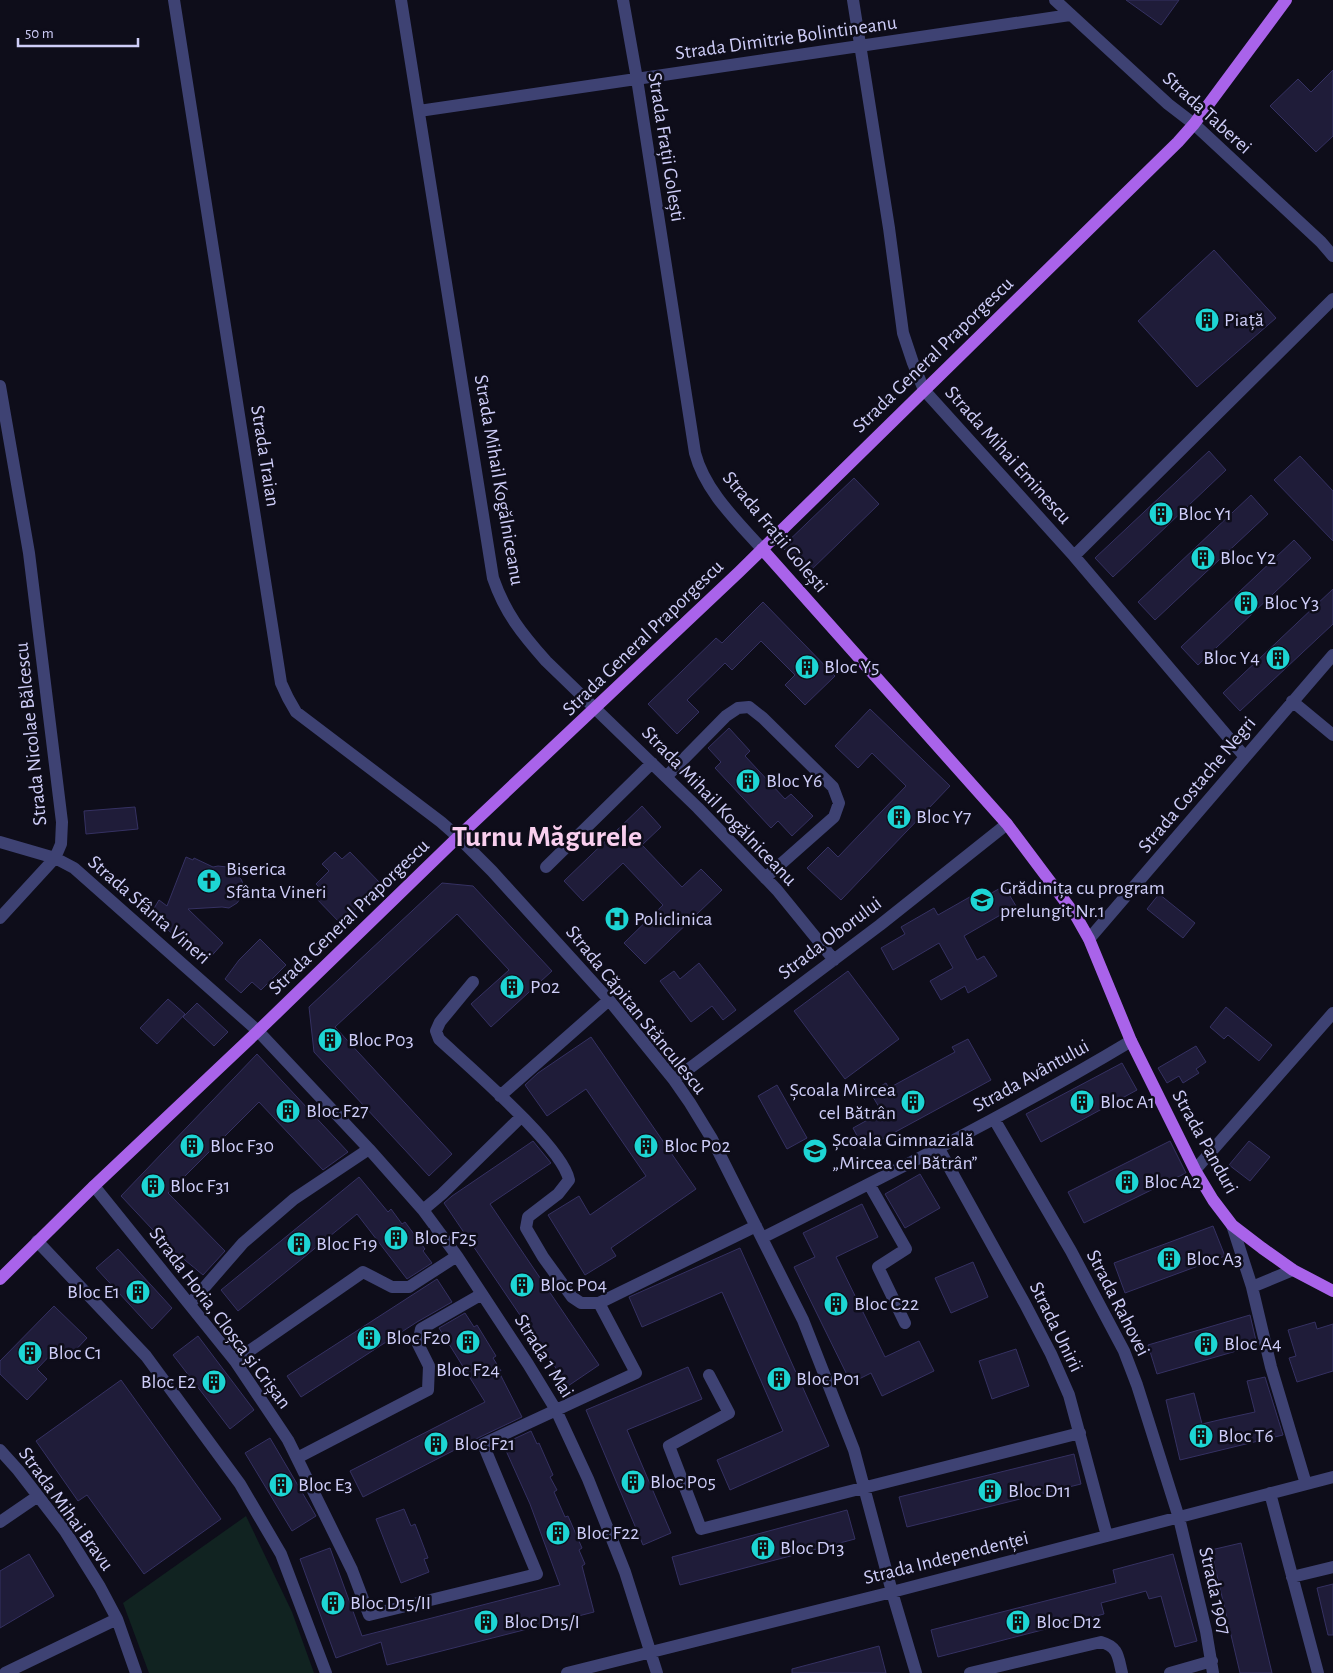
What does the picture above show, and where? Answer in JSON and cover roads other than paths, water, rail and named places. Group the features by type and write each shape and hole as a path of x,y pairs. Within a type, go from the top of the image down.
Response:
{"main road":[{"name":"Strada General Praporgescu","path":"0,1279 37,1241 458,837 762,549 1178,142 1194,124 1286,0"},
{"name":"Strada Frații Golești","path":"762,549 1007,824 1063,897 1089,939 1099,964"},
{"name":"Strada Panduri","path":"1099,964 1131,1041 1195,1170 1213,1200 1232,1224 1262,1248 1292,1270 1333,1290"}],"street":[{"name":"Strada Traian","path":"174,0 281,683 296,712 458,837"},
{"name":"Strada Mihail Kogălniceanu","path":"401,0 493,578 500,598 512,620 546,661 652,763 765,878 834,960"},
{"name":"Strada Frații Golești","path":"623,0 695,453 706,480 716,495 762,549"},
{"name":"Strada Mihai Eminescu","path":"852,0 889,228 903,333 924,390 1074,556 1245,757"},
{"name":"Strada Taberei","path":"1055,0 1070,16 1168,104 1194,124 1321,242 1333,256"},
{"name":"Strada Dimitrie Bolintineanu","path":"419,111 1070,16"},
{"path":"1074,556 1333,298"},
{"name":"Strada Nicolae Bălcescu","path":"0,386 29,553 62,822 61,844 56,858"},
{"name":"Strada Costache Negri","path":"1089,939 1333,655"},
{"path":"1292,701 1333,735"},
{"path":"666,777 726,716 738,708 748,707 763,718 833,787 839,803 834,817 765,878"},
{"path":"546,867 652,763"},
{"name":"Strada Oborului","path":"674,1080 834,960 1007,824"},
{"name":"Strada Căpitan Stănculescu","path":"458,837 492,871 609,1000 674,1080 712,1140 802,1320 854,1450 916,1673"},
{"name":"Strada Sfânta Vineri","path":"0,842 56,858 74,868 258,1031"},
{"path":"0,918 56,858"},
{"path":"473,982 440,1022 436,1031 439,1039 550,1146 567,1172 568,1180 558,1194 528,1217 526,1228 543,1257 572,1297 581,1303 599,1303 756,1226"},
{"path":"500,1096 609,1000"},
{"path":"1195,1170 1333,1013"},
{"name":"Strada 1 Mai","path":"258,1031 369,1149 423,1210 457,1256 556,1410 588,1479 625,1572 657,1673"},
{"name":"Strada Avântului","path":"762,1238 939,1149 1072,1076 1131,1041"},
{"path":"423,1210 522,1117"},
{"name":"Strada Rahovei","path":"994,1119 1071,1251 1124,1351 1137,1385 1179,1518"},
{"path":"190,1304 243,1243 294,1199 369,1149"},
{"name":"Strada Unirii","path":"939,1149 1051,1354 1069,1395 1107,1536"},
{"path":"869,1184 906,1249 878,1267 905,1323"},
{"name":"Strada Horia, Cloșca și Crișan","path":"94,1186 235,1361 288,1440 352,1570 370,1615 537,1574 483,1444 556,1410"},
{"path":"1232,1224 1252,1287 1272,1367 1306,1484"},
{"path":"37,1241 146,1356 240,1484 281,1554 326,1673"},
{"path":"235,1361 363,1272 392,1287 409,1287 457,1256"},
{"path":"1252,1287 1292,1270"},
{"path":"297,1458 428,1390 429,1366 418,1344 421,1329 482,1294"},
{"path":"556,1410 636,1372 599,1303"},
{"path":"709,1375 729,1413 669,1446 700,1529 864,1486 1080,1433"},
{"name":"Strada Mihai Bravu","path":"0,1450 18,1470 65,1532 100,1587 117,1619 136,1673"},
{"name":"Strada Independenței","path":"567,1673 892,1592 1333,1477"},
{"path":"1270,1493 1318,1673"},
{"path":"0,1522 38,1496"},
{"name":"Strada 1907","path":"1179,1518 1206,1631 1212,1667"},
{"path":"1292,1577 1333,1567"},
{"path":"5,1673 117,1619"},
{"path":"970,1673 1101,1642 1110,1644 1117,1652 1122,1673"},
{"path":"1170,1673 1212,1667"}],"place":[{"name":"Piață","path":"1207,320"},
{"name":"Bloc Y1","path":"1161,514"},
{"name":"Bloc Y2","path":"1203,558"},
{"name":"Bloc Y3","path":"1246,603"},
{"name":"Bloc Y4","path":"1278,658"},
{"name":"Bloc Y5","path":"807,667"},
{"name":"Bloc Y6","path":"748,781"},
{"name":"Bloc Y7","path":"899,817"},
{"name":"Biserica Sfânta Vineri","path":"209,881"},
{"name":"Grădinița cu program prelungit Nr.1","path":"982,900"},
{"name":"Policlinica","path":"617,919"},
{"name":"P02","path":"512,987"},
{"name":"Bloc P03","path":"330,1040"},
{"name":"Școala Mircea cel Bătrân","path":"913,1102"},
{"name":"Bloc A1","path":"1082,1102"},
{"name":"Bloc F27","path":"288,1111"},
{"name":"Bloc F30","path":"192,1146"},
{"name":"Bloc P02","path":"646,1146"},
{"name":"Școala Gimnazială „Mircea cel Bătrân”","path":"815,1151"},
{"name":"Bloc A2","path":"1127,1182"},
{"name":"Bloc F31","path":"153,1186"},
{"name":"Bloc F25","path":"396,1238"},
{"name":"Bloc F19","path":"299,1244"},
{"name":"Bloc A3","path":"1169,1259"},
{"name":"Bloc P04","path":"522,1285"},
{"name":"Bloc E1","path":"138,1292"},
{"name":"Bloc C22","path":"836,1304"},
{"name":"Bloc F20","path":"369,1338"},
{"name":"Bloc F24","path":"468,1342"},
{"name":"Bloc A4","path":"1206,1344"},
{"name":"Bloc C1","path":"30,1353"},
{"name":"Bloc P01","path":"779,1379"},
{"name":"Bloc E2","path":"214,1382"},
{"name":"Bloc T6","path":"1201,1436"},
{"name":"Bloc F21","path":"436,1444"},
{"name":"Bloc P05","path":"633,1482"},
{"name":"Bloc E3","path":"281,1485"},
{"name":"Bloc D11","path":"990,1491"},
{"name":"Bloc F22","path":"558,1533"},
{"name":"Bloc D13","path":"763,1548"},
{"name":"Bloc D15/II","path":"333,1603"},
{"name":"Bloc D15/I","path":"486,1622"},
{"name":"Bloc D12","path":"1018,1622"}],"district":[{"name":"Turnu Măgurele","path":"547,837"}]}
